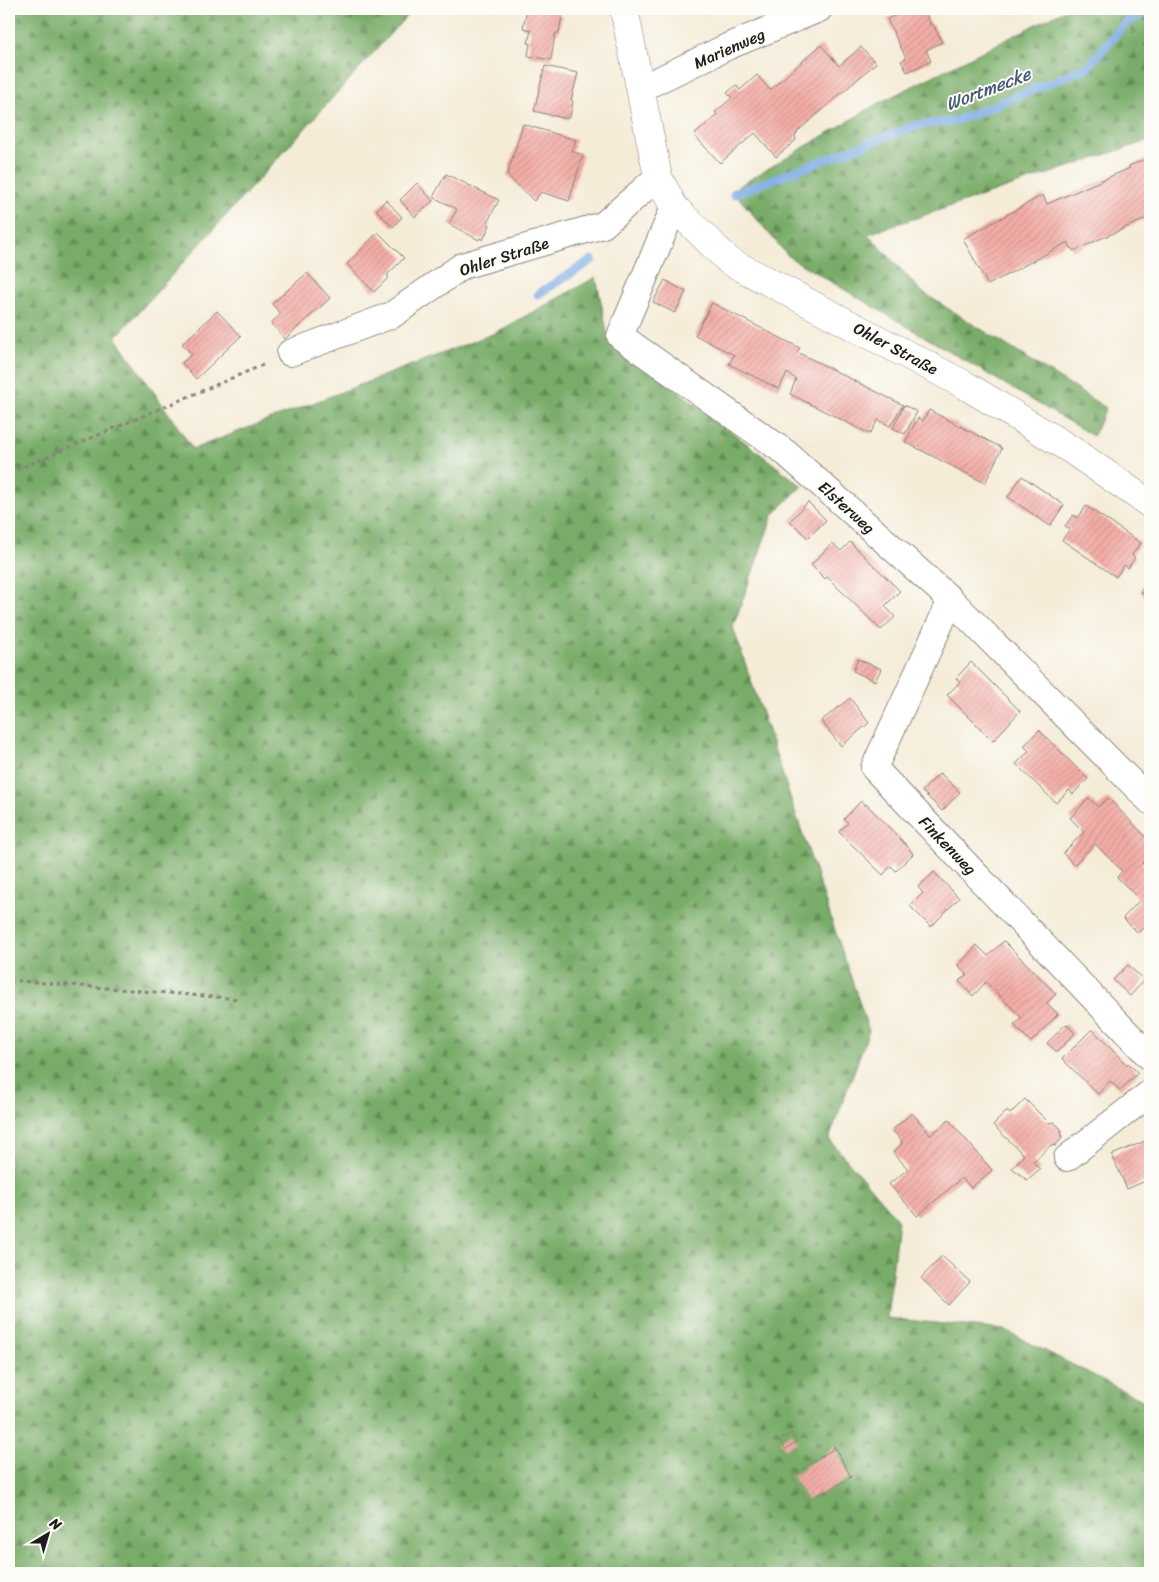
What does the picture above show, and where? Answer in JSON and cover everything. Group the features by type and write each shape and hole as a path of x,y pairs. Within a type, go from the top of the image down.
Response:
{"street":[{"name":"Ohler Straße","path":"624,9 658,177 674,207 730,261 965,385 1070,449 1150,504"},
{"name":"Marienweg","path":"640,89 729,46 819,9"},
{"name":"Ohler Straße","path":"290,352 392,315 462,266 603,225 658,177"},
{"name":"Elsterweg","path":"674,207 620,336 786,452 951,600 1150,801"},
{"name":"Finkenweg","path":"951,600 874,768 1150,1057"},
{"path":"1068,1158 1150,1093"}],"path":[{"path":"9,474 290,352"},
{"path":"9,980 240,999"}],"green space":[{"path":"9,9 413,9 116,337 193,449 495,333 596,277 608,337 802,486 773,515 733,627 869,1031 829,1139 898,1220 887,1318 1004,1330 1150,1404 1150,1573 9,1573"},
{"path":"1067,9 1150,9 1150,140 868,234 922,292 1106,408 1093,436 789,257 732,190 879,103"}],"building":[{"path":"527,9 560,9 559,15 562,16 559,33 555,35 551,60 528,56 531,30 523,28"},
{"path":"910,9 923,9 942,42 926,50 931,61 907,72 901,61 906,58 887,19"},
{"path":"821,45 839,66 861,47 876,63 798,131 795,136 796,140 776,157 755,133 720,163 694,135 717,115 715,112 732,98 727,93 736,85 740,90 757,75 770,90"},
{"path":"545,66 578,73 571,100 573,101 570,117 567,117 567,119 534,111"},
{"path":"523,124 576,140 572,151 583,155 569,201 541,192 534,201 507,175"},
{"path":"1150,157 1150,217 1073,251 1068,242 988,285 963,239 1043,195 1047,204 1130,168 1129,166"},
{"path":"446,174 499,200 487,223 490,225 483,240 480,238 479,240 449,224 457,209 433,197"},
{"path":"417,183 433,201 415,217 400,200"},
{"path":"386,200 402,217 393,227 376,210"},
{"path":"378,232 404,258 374,292 347,264"},
{"path":"307,273 330,298 285,339 271,323 281,314 272,304"},
{"path":"665,280 686,292 675,313 653,302"},
{"path":"712,303 800,348 797,352 903,405 890,426 878,420 870,434 790,394 796,379 787,373 779,389 729,364 734,355 695,335"},
{"path":"217,311 241,336 196,379 182,363 192,354 182,344"},
{"path":"904,405 917,412 905,434 893,428"},
{"path":"929,410 1002,448 985,483 905,442 918,418 923,421"},
{"path":"1022,476 1064,505 1050,526 1008,497"},
{"path":"808,502 826,520 808,538 790,521"},
{"path":"1086,506 1141,543 1132,555 1135,558 1128,568 1124,565 1116,577 1062,540 1070,529 1065,526 1073,515 1078,518"},
{"path":"850,542 900,591 885,606 895,617 881,630 827,577 825,579 811,565 832,543 841,551"},
{"path":"1150,581 1150,602 1140,591"},
{"path":"858,659 881,669 875,681 853,671"},
{"path":"971,662 1020,711 993,741 947,695 960,682 956,678"},
{"path":"850,698 869,723 841,746 821,721"},
{"path":"1039,730 1088,779 1073,794 1069,790 1056,803 1016,764 1029,751 1024,746"},
{"path":"940,773 960,792 942,811 922,791"},
{"path":"1089,798 1098,807 1108,798 1150,841 1150,854 1142,863 1150,871 1150,921 1138,933 1123,918 1140,900 1117,877 1122,871 1095,844 1074,865 1063,853 1084,832 1070,818"},
{"path":"861,801 913,854 896,871 891,866 883,875 839,832 848,823 844,819"},
{"path":"934,872 959,898 931,927 910,906 923,893 918,887"},
{"path":"1004,941 1056,994 1047,1003 1058,1014 1031,1042 1014,1025 1022,1018 986,982 973,996 959,981 967,974 958,965 977,945 988,956"},
{"path":"1128,965 1144,980 1130,996 1113,980"},
{"path":"1066,1024 1075,1033 1057,1052 1047,1043"},
{"path":"1092,1029 1127,1065 1128,1063 1138,1073 1120,1090 1110,1081 1098,1094 1062,1059"},
{"path":"1025,1099 1049,1123 1054,1122 1061,1129 1062,1138 1055,1146 1051,1145 1033,1162 1040,1169 1027,1180 1012,1168 1024,1155 993,1125 1007,1111 1010,1114"},
{"path":"912,1113 931,1135 949,1120 992,1170 971,1188 962,1178 917,1216 889,1184 908,1169 893,1152 902,1144 902,1141 892,1130"},
{"path":"1145,1141 1150,1154 1150,1179 1127,1189 1112,1155"},
{"path":"942,1256 970,1282 949,1305 921,1278"},
{"path":"792,1433 797,1442 785,1449 780,1440"},
{"path":"834,1446 851,1477 821,1495 820,1493 807,1500 792,1476 832,1450"}],"waterway":[{"name":"Wortmecke","path":"734,194 917,125 956,121 1088,67 1124,24 1150,10"},
{"name":"Wortmecke","path":"538,294 592,260"}]}
